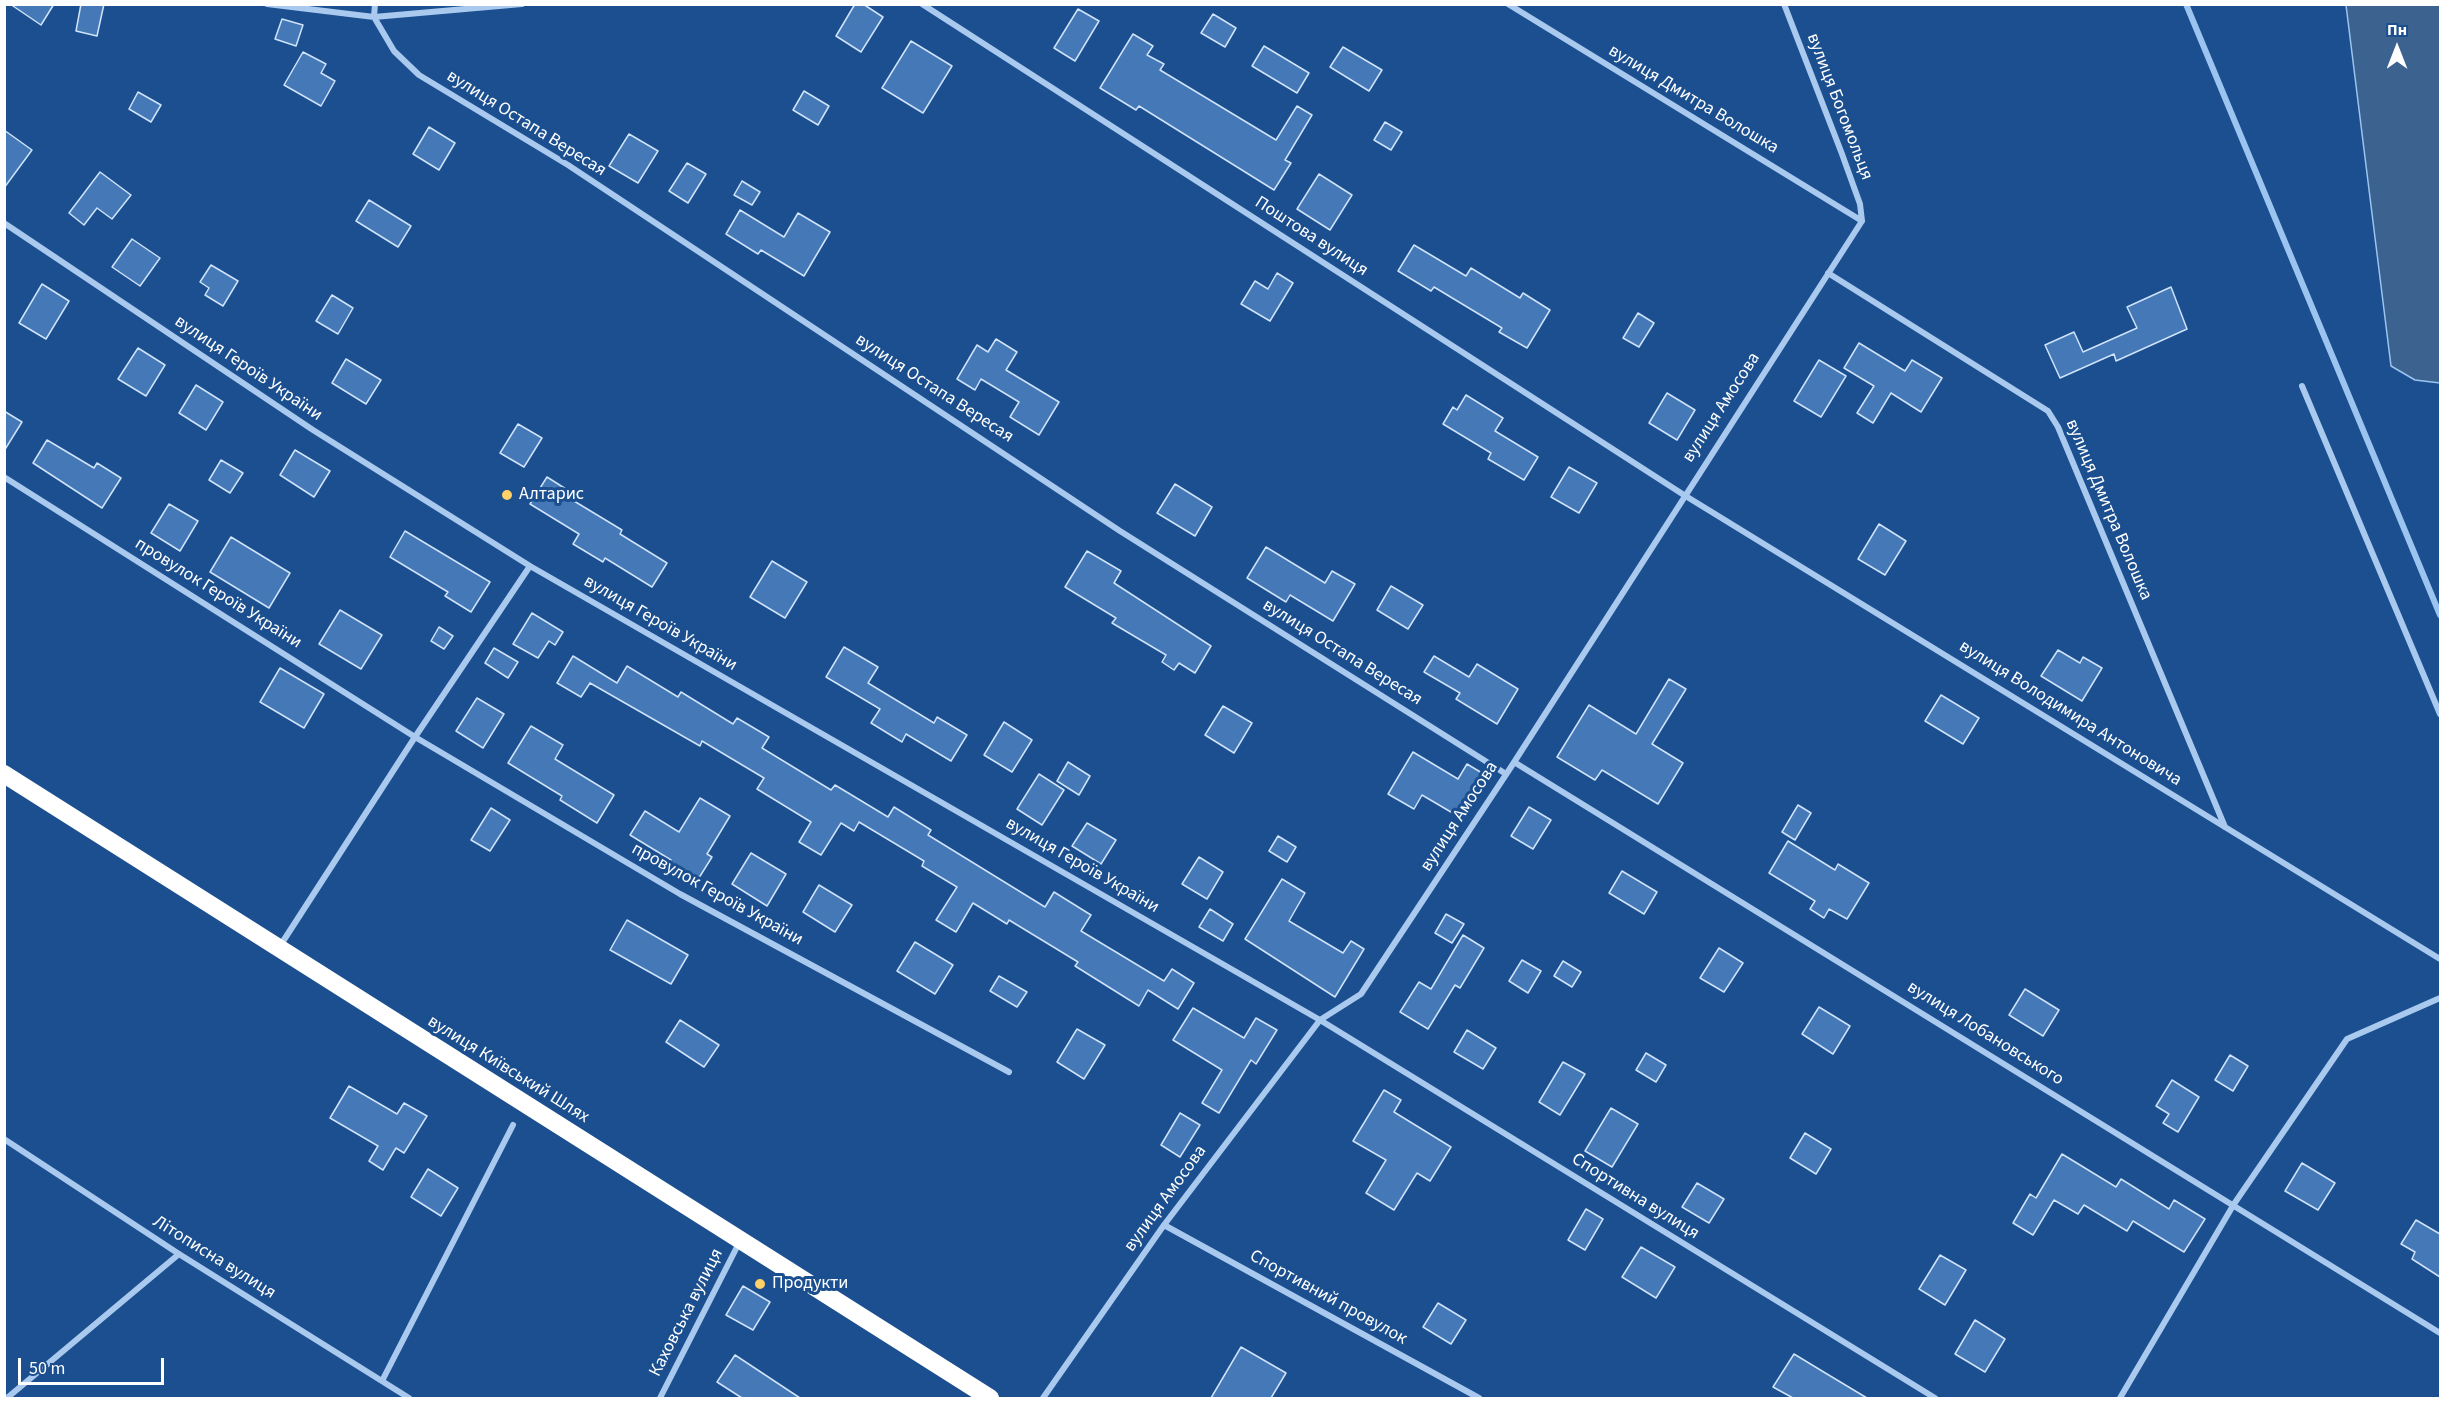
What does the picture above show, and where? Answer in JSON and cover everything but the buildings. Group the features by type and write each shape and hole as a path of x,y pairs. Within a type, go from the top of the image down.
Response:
{"highway":[{"name":"вулиця Київський Шлях","path":"4,774 990,1398"}],"street":[{"path":"267,4 374,17 522,4"},
{"path":"374,17 375,4"},
{"name":"Поштова вулиця","path":"922,4 1684,495"},
{"name":"вулиця Дмитра Волошка","path":"1508,4 1862,221"},
{"name":"вулиця Богомольця","path":"1784,4 1860,204 1862,221"},
{"name":"вулиця Остапа Вересая","path":"374,17 394,51 419,75 568,165 1120,531 1506,774"},
{"name":"вулиця Амосова","path":"1044,1398 1164,1225 1320,1020 1361,994 1514,762 1862,221"},
{"name":"вулиця Героїв України","path":"4,223 313,430 530,566 1320,1020"},
{"name":"вулиця Дмитра Волошка","path":"1828,273 2048,411 2058,428 2225,827"},
{"path":"2302,386 2440,714"},
{"name":"провулок Героїв України","path":"4,477 415,737 681,894 1009,1072"},
{"name":"вулиця Володимира Антоновича","path":"1684,495 2440,959"},
{"path":"278,949 415,737 530,566"},
{"name":"вулиця Лобановського","path":"1514,762 2440,1333"},
{"path":"2120,1398 2234,1204 2347,1039 2440,998"},
{"name":"Спортивна вулиця","path":"1320,1020 1935,1398"},
{"path":"382,1381 513,1125"},
{"name":"Літописна вулиця","path":"4,1138 179,1254 409,1398"},
{"name":"Спортивний провулок","path":"1164,1225 1479,1398"},
{"name":"Каховська вулиця","path":"660,1398 740,1241"},
{"path":"7,1398 179,1254"}],"water":[{"path":"2346,5 2440,5 2440,383 2415,380 2391,366"}],"waterway":[{"path":"2186,4 2440,615"}],"place":[{"name":"Алтарис","path":"507,495"},
{"name":"Продукти","path":"760,1284"}]}
